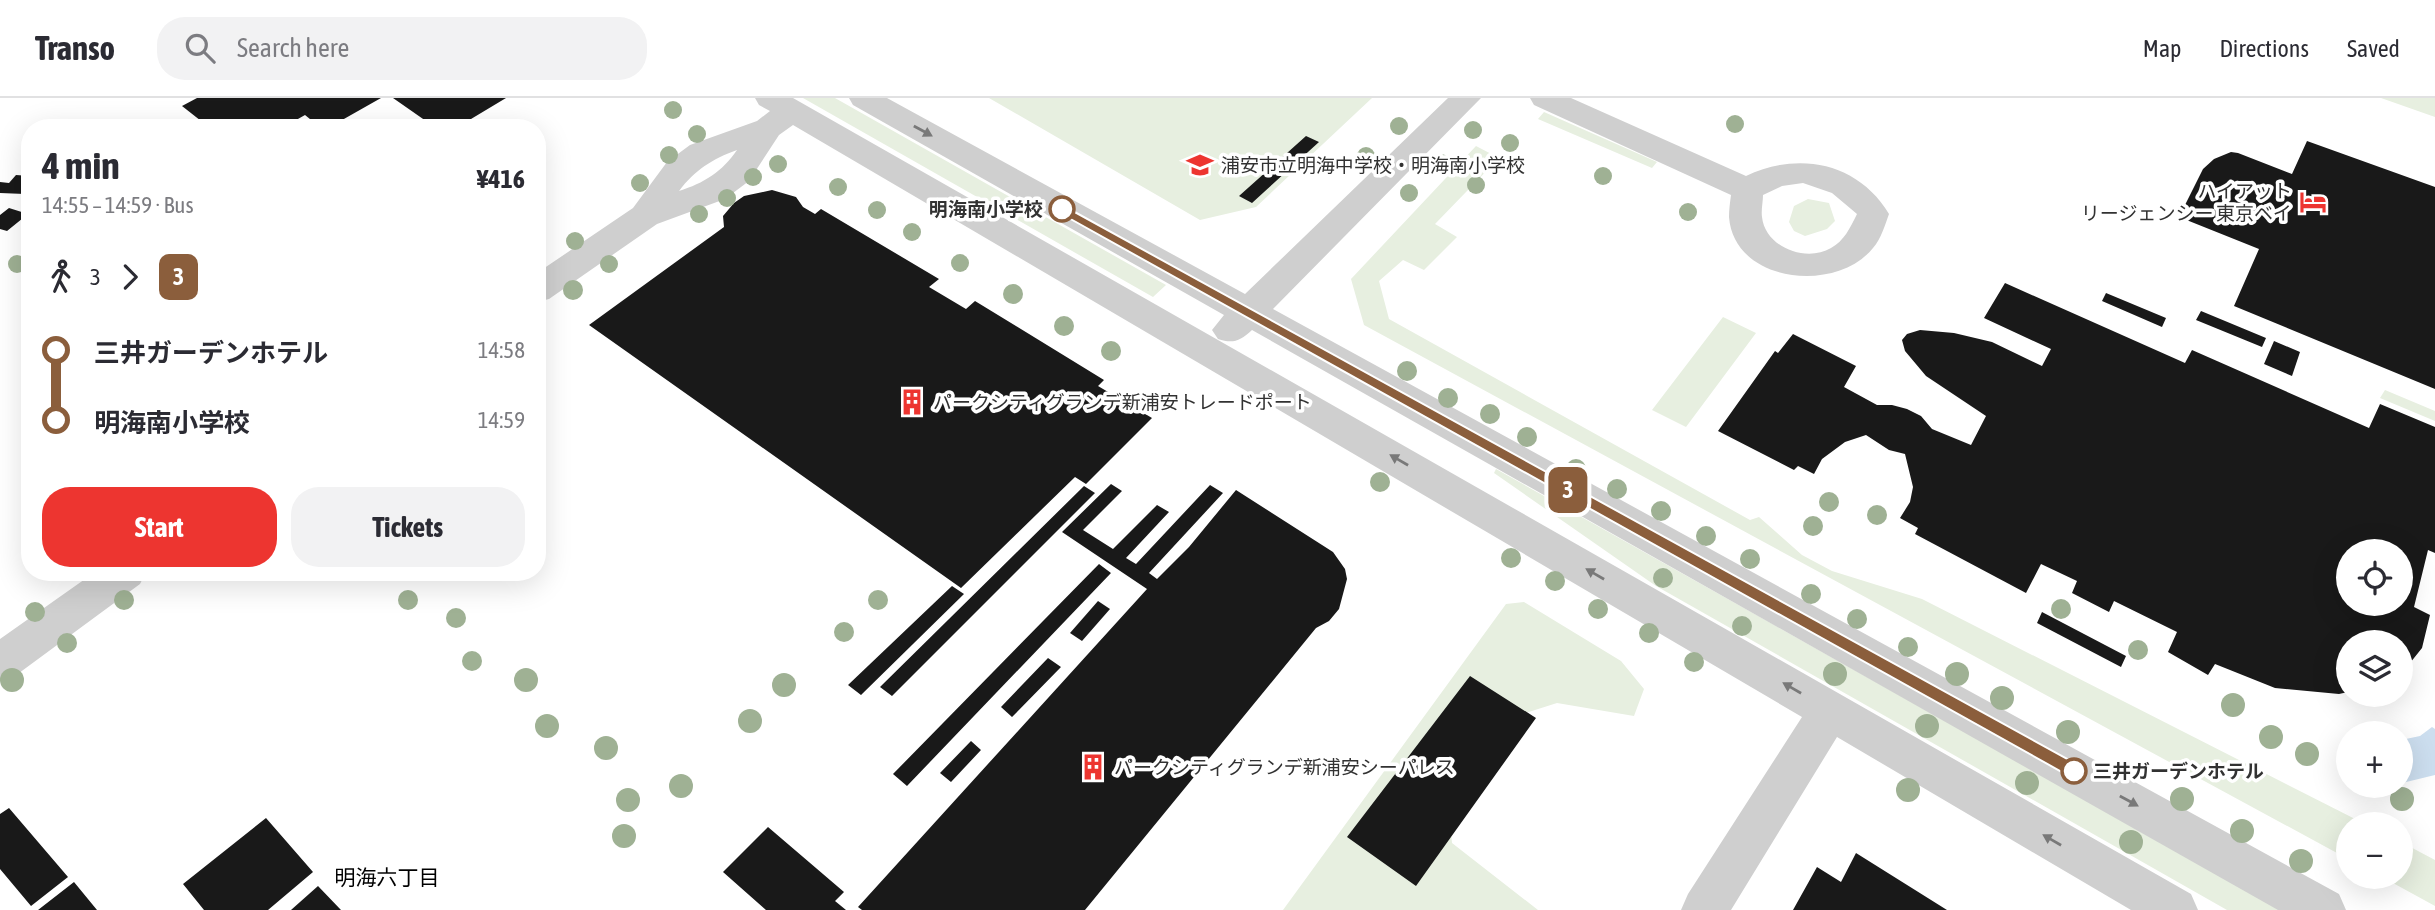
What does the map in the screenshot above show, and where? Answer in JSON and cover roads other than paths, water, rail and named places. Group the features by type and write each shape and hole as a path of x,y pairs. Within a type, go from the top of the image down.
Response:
{"street":[{"path":"864,98 2323,910"},
{"path":"1211,351 1247,312 1466,98"},
{"path":"1545,98 1747,190"},
{"path":"546,284 645,216 714,191 738,173 777,112 1211,351 2175,910"},
{"path":"0,663 114,581"},
{"path":"1704,910 1830,710"}],"water":[{"path":"2432,727 2435,729 2435,775 2413,780 2413,737"}],"place":[{"name":"浦安市立明海中学校・明海南小学校","path":"1200,165"},
{"name":"ハイアット リージェンシー 東京ベイ","path":"2313,202"},
{"name":"明海南小学校","path":"1062,209"},
{"name":"パークシティグランデ新浦安トレードポート","path":"912,402"},
{"name":"パークシティグランデ新浦安シーパレス","path":"1093,767"},
{"name":"三井ガーデンホテル","path":"2074,771"}],"district":[{"name":"明海六丁目","path":"387,877"}]}
